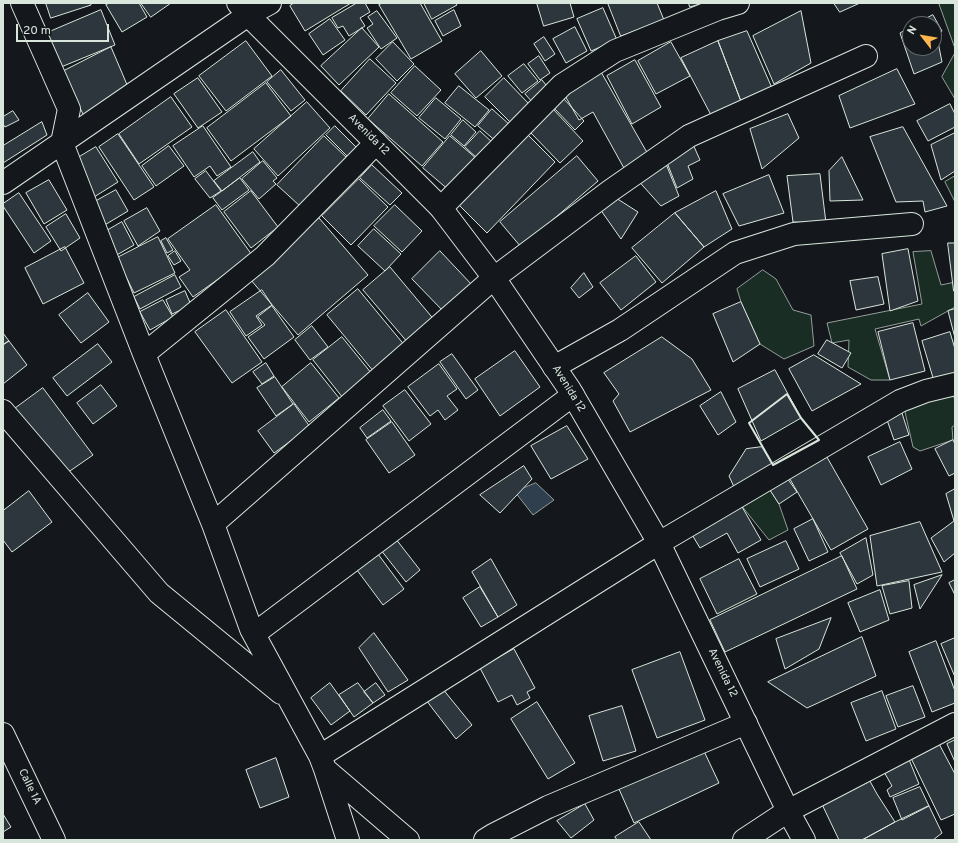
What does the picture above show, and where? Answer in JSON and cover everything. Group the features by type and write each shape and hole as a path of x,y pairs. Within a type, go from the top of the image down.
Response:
{"street":[{"path":"22,3 69,109 62,143 144,354 213,524 254,634 322,762 348,840"},
{"path":"3,183 62,143 244,9 270,3"},
{"path":"441,208 562,85 615,51 718,9 738,3"},
{"name":"Avenida 12","path":"244,9 441,208 494,278 573,394 659,543 788,811 804,840"},
{"path":"213,524 494,278 610,191 689,136 866,56"},
{"path":"144,354 265,256 376,144"},
{"path":"554,366 620,330 735,253 794,234 912,224"},
{"path":"322,762 659,543 900,401 926,391 955,384"},
{"path":"254,634 573,394"},
{"path":"3,411 159,593 290,700"},
{"path":"485,840 548,807 746,723"},
{"path":"744,840 788,811 955,724"},
{"name":"Calle 1A","path":"3,734 54,840"},
{"path":"322,762 408,840"}],"green space":[{"path":"939,3 955,3 955,48"},
{"path":"955,53 955,99 942,77"},
{"path":"955,176 955,202 945,182"},
{"path":"931,251 941,285 955,282 955,307 921,326 919,319 875,329 890,380 871,380 848,367 849,340 832,343 827,323 922,304 913,252"},
{"path":"763,270 776,279 793,310 811,315 814,346 784,359 760,344 741,302 737,289"},
{"path":"953,392 955,402 955,425 952,427 953,440 920,451 913,447 903,403"},
{"path":"768,487 779,504 788,530 769,540 741,505"}],"water":[{"path":"536,483 554,500 533,515 515,492"}],"building":[{"path":"46,3 91,3 91,5 51,18"},
{"path":"110,3 139,3 147,17 122,32 106,5"},
{"path":"141,3 171,3 151,17"},
{"path":"294,3 351,3 305,31 290,6"},
{"path":"357,3 365,3 370,12 360,18 365,26 349,36 343,26 338,28 332,18"},
{"path":"383,3 420,3 442,41 411,59 379,5"},
{"path":"424,3 456,3 457,5 432,19"},
{"path":"537,3 570,3 574,17 544,26"},
{"path":"608,3 657,3 664,20 621,36"},
{"path":"689,3 703,3 690,7"},
{"path":"834,3 860,3 840,12"},
{"path":"603,8 617,40 591,51 577,19"},
{"path":"101,10 115,45 61,67 47,33"},
{"path":"454,10 461,26 443,36 435,21"},
{"path":"377,11 397,38 381,49 367,28 373,24 368,17"},
{"path":"801,11 811,63 774,84 753,36"},
{"path":"330,19 345,40 323,55 309,34"},
{"path":"575,27 587,51 566,63 553,39"},
{"path":"362,28 379,47 339,85 321,66"},
{"path":"747,31 772,88 742,104 718,41"},
{"path":"544,37 555,54 545,61 534,44"},
{"path":"246,41 272,76 226,111 199,76"},
{"path":"718,41 742,104 711,115 681,58"},
{"path":"393,42 414,64 397,81 376,59"},
{"path":"671,42 690,76 656,94 638,61"},
{"path":"111,47 128,87 85,118 62,72"},
{"path":"481,51 502,76 476,98 455,74"},
{"path":"539,56 550,73 540,80 528,64"},
{"path":"908,56 941,56 942,62 914,74"},
{"path":"370,59 396,83 366,115 341,91"},
{"path":"635,60 661,107 632,124 607,76"},
{"path":"524,64 538,81 522,93 508,76"},
{"path":"415,66 441,90 417,116 391,93"},
{"path":"897,69 915,104 850,128 839,96"},
{"path":"281,70 305,100 291,111 267,82"},
{"path":"601,72 649,156 625,170 593,112 579,120 564,94"},
{"path":"198,78 222,112 198,128 174,94"},
{"path":"504,78 530,105 511,123 485,97"},
{"path":"542,80 550,90 534,104 525,94"},
{"path":"266,83 291,116 231,161 207,128"},
{"path":"459,86 489,110 475,127 445,103"},
{"path":"389,94 443,142 422,166 368,119"},
{"path":"171,97 192,127 139,164 119,134"},
{"path":"436,98 461,119 445,139 419,118"},
{"path":"564,99 584,121 575,130 554,108"},
{"path":"307,102 330,128 278,176 254,149"},
{"path":"950,104 955,114 955,127 928,141 917,121"},
{"path":"492,109 510,125 497,142 478,126"},
{"path":"553,109 583,141 560,163 530,132"},
{"path":"13,111 19,120 5,127 3,124 3,117"},
{"path":"788,114 799,138 762,169 750,129"},
{"path":"463,120 476,132 464,146 451,135"},
{"path":"42,122 47,135 3,163 3,146"},
{"path":"203,126 231,167 217,176 210,166 194,177 173,146"},
{"path":"335,126 360,151 351,160 326,135"},
{"path":"903,127 947,206 925,212 923,201 896,202 870,137"},
{"path":"480,131 494,144 479,160 465,147"},
{"path":"955,133 955,171 941,180 931,145"},
{"path":"118,134 154,187 134,200 99,147"},
{"path":"527,134 555,162 487,233 459,205"},
{"path":"324,136 348,159 301,207 277,185"},
{"path":"450,136 477,159 450,191 423,168"},
{"path":"692,142 700,160 688,166 693,179 677,188 664,155"},
{"path":"169,146 184,166 156,186 142,166"},
{"path":"96,147 118,182 94,197 71,162"},
{"path":"253,152 260,162 222,191 214,181"},
{"path":"577,156 598,181 521,247 500,222"},
{"path":"842,157 863,200 830,201 829,171"},
{"path":"664,159 679,196 661,206 634,176"},
{"path":"263,161 277,178 273,181 276,184 259,199 242,179"},
{"path":"372,165 402,193 390,205 360,178"},
{"path":"206,171 221,191 210,198 195,179"},
{"path":"820,174 826,223 793,222 787,176"},
{"path":"769,175 784,213 739,226 723,194"},
{"path":"240,178 249,190 222,210 213,198"},
{"path":"359,179 388,207 351,245 322,216"},
{"path":"49,180 67,210 44,224 26,193"},
{"path":"116,190 128,211 103,226 91,204"},
{"path":"251,191 278,227 251,248 224,212"},
{"path":"716,191 732,229 704,247 675,213"},
{"path":"19,193 51,241 34,253 3,206 3,204"},
{"path":"616,198 638,212 621,239 600,209"},
{"path":"216,205 252,255 193,297 179,277 190,270 168,239"},
{"path":"395,205 422,231 402,252 374,226"},
{"path":"147,208 160,231 138,246 124,221"},
{"path":"675,213 704,247 662,283 632,248"},
{"path":"66,214 80,238 61,251 46,227"},
{"path":"319,218 368,275 298,335 250,279"},
{"path":"122,222 134,245 115,256 103,233"},
{"path":"374,229 401,254 385,271 358,246"},
{"path":"158,237 175,273 134,293 117,258"},
{"path":"166,238 173,250 167,253 161,241"},
{"path":"948,243 955,243 955,291 954,291"},
{"path":"65,247 84,283 43,304 25,268"},
{"path":"908,249 918,301 890,311 882,254"},
{"path":"175,251 181,261 174,265 168,256"},
{"path":"440,251 473,286 445,313 412,279"},
{"path":"636,256 656,282 621,310 600,283"},
{"path":"390,267 436,322 409,344 363,290"},
{"path":"584,273 593,287 579,298 571,288"},
{"path":"175,275 181,287 140,309 134,297"},
{"path":"878,277 884,304 856,310 850,281"},
{"path":"358,289 406,347 374,372 327,315"},
{"path":"262,290 272,305 256,316 262,325 246,336 230,312"},
{"path":"185,291 191,305 172,314 166,300"},
{"path":"88,293 109,322 81,343 59,315"},
{"path":"163,300 173,317 150,330 140,312"},
{"path":"741,302 760,344 733,362 713,314"},
{"path":"272,306 294,337 264,359 248,337 265,325 258,317"},
{"path":"955,309 955,338 948,311"},
{"path":"226,310 262,362 232,383 195,332"},
{"path":"913,323 925,371 890,380 878,332"},
{"path":"312,326 328,347 310,360 295,340"},
{"path":"950,332 955,349 955,375 934,381 922,341"},
{"path":"3,333 9,341 3,345"},
{"path":"342,337 372,374 343,398 313,360"},
{"path":"662,337 692,359 711,390 630,432 613,401 619,394 604,373"},
{"path":"827,340 851,353 842,368 818,354"},
{"path":"9,341 27,365 3,384 3,345"},
{"path":"98,344 112,362 67,396 53,378"},
{"path":"515,351 540,387 500,416 475,379"},
{"path":"452,354 478,390 466,399 440,362"},
{"path":"814,355 861,384 812,411 789,369"},
{"path":"266,363 274,376 262,384 253,372"},
{"path":"311,363 339,398 309,422 282,387"},
{"path":"439,364 457,389 447,396 458,410 445,420 438,410 430,416 408,387"},
{"path":"775,370 801,418 761,441 738,389"},
{"path":"275,377 293,404 276,416 257,388"},
{"path":"101,385 117,406 93,424 77,403"},
{"path":"43,388 93,455 67,473 9,413"},
{"path":"405,390 431,424 409,441 383,406"},
{"path":"721,392 736,422 718,435 700,406"},
{"path":"294,404 310,427 274,453 258,431"},
{"path":"383,410 391,421 367,438 360,428"},
{"path":"901,410 909,435 894,440 886,417"},
{"path":"392,422 415,455 389,473 366,440"},
{"path":"567,426 588,459 551,479 531,446"},
{"path":"953,440 955,444 955,473 949,476 935,449"},
{"path":"900,442 912,469 881,485 868,457"},
{"path":"762,447 773,465 735,489 729,476 746,449"},
{"path":"824,452 868,529 831,550 787,474"},
{"path":"524,466 532,479 500,513 480,495"},
{"path":"785,475 797,492 779,504 768,487"},
{"path":"955,489 955,553 944,562 931,538 954,521 946,494"},
{"path":"29,491 52,522 12,552 3,540 3,511"},
{"path":"741,505 761,540 738,553 727,533 700,548 691,533"},
{"path":"813,519 828,552 809,561 794,529"},
{"path":"920,522 942,572 877,586 870,536"},
{"path":"392,534 420,570 406,582 377,545"},
{"path":"866,538 873,575 857,584 840,553"},
{"path":"786,541 799,569 760,587 747,559"},
{"path":"372,546 404,589 383,605 351,562"},
{"path":"842,556 857,589 725,652 710,620"},
{"path":"491,559 517,605 498,617 472,572"},
{"path":"739,559 757,594 717,614 700,579"},
{"path":"942,575 920,609 914,585"},
{"path":"955,580 955,595 949,583"},
{"path":"909,581 912,608 890,614 882,586"},
{"path":"480,587 498,617 481,627 463,598"},
{"path":"880,590 889,620 860,632 848,603"},
{"path":"831,618 819,649 785,669 776,639"},
{"path":"374,633 408,680 388,692 359,648"},
{"path":"862,637 876,676 807,708 768,682"},
{"path":"955,638 955,677 941,644"},
{"path":"936,641 955,691 955,703 932,712 909,652"},
{"path":"514,649 535,688 527,692 530,698 517,705 512,695 498,702 480,668"},
{"path":"680,652 705,720 657,738 632,670"},
{"path":"330,683 350,711 331,725 311,698"},
{"path":"358,683 373,703 354,717 339,695"},
{"path":"376,683 385,695 373,703 364,692"},
{"path":"913,686 925,717 898,727 886,696"},
{"path":"442,688 472,725 456,739 426,700"},
{"path":"882,691 896,729 866,741 851,703"},
{"path":"537,702 575,763 548,779 511,719"},
{"path":"622,706 636,751 603,761 589,716"},
{"path":"937,740 955,774 955,814 941,820 909,754"},
{"path":"955,740 955,762 947,744"},
{"path":"703,749 719,783 634,823 619,789"},
{"path":"908,757 919,784 890,797 887,790 892,786 883,770"},
{"path":"276,758 289,797 260,808 246,770"},
{"path":"866,774 895,822 862,840 839,840 819,798"},
{"path":"920,787 929,806 902,820 893,798"},
{"path":"585,804 594,820 571,838 557,821"},
{"path":"929,806 942,833 933,840 862,840 895,822"},
{"path":"3,814 11,827 3,832"},
{"path":"639,822 651,840 617,840 615,837"}],"wall":[{"path":"787,394 801,418 819,440 773,465 749,423 787,394"}]}
